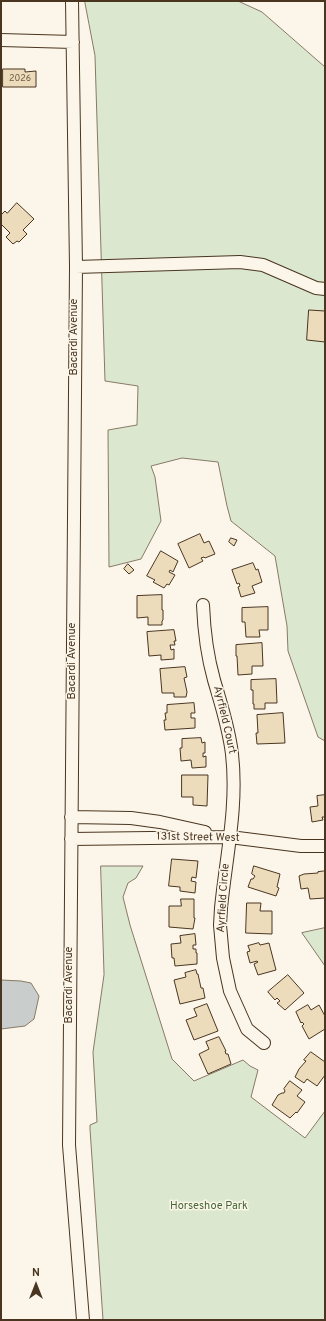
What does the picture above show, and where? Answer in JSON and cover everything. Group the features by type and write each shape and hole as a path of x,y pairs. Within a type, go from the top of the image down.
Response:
{"street":[{"name":"Bacardi Avenue","path":"72,1 76,267 68,1144 83,1320"},
{"path":"1,40 73,42"},
{"path":"76,267 240,262 263,265 316,288 325,289"},
{"name":"Ayrfield Court","path":"203,605 204,624 210,661 225,715 232,752 234,789 230,837"},
{"path":"71,817 131,818 160,822 230,837"},
{"name":"131st Street West","path":"71,839 230,837 301,846 325,846"},
{"name":"Ayrfield Circle","path":"230,837 220,925 223,958 230,991 247,1029 264,1043"}],"green space":[{"path":"85,1 238,1 262,12 325,67 325,741 318,737 288,651 287,626 275,556 231,521 218,462 182,458 151,466 155,477 161,521 141,559 109,567 108,430 137,425 138,386 105,381 95,56"},
{"name":"Horseshoe Park","path":"101,866 143,866 136,878 128,883 123,897 130,925 172,1059 194,1081 243,1060 258,1070 251,1097 305,1138 325,1111 325,1320 103,1320 90,1129 90,1125 97,1122 93,1052 104,975"},
{"path":"325,928 325,966 302,933"}],"shaded area":[{"path":"1,980 31,983 39,996 34,1019 25,1026 1,1029"}],"building":[{"path":"3,69 25,69 25,72 36,71 36,87 3,87"},
{"path":"17,203 34,219 23,230 27,234 19,242 17,241 13,244 6,237 10,233 1,224 1,215 5,211 7,213"},
{"path":"309,310 325,311 325,342 307,340"},
{"path":"200,534 204,543 209,541 215,554 201,558 203,561 189,568 178,544"},
{"path":"231,538 237,540 234,546 229,542"},
{"path":"161,551 178,561 173,572 170,570 169,572 175,575 169,585 167,584 164,588 153,582 155,580 147,576"},
{"path":"253,563 256,570 258,569 262,582 252,586 255,593 241,597 238,587 240,586 239,583 237,584 232,570"},
{"path":"128,564 134,570 129,574 124,569"},
{"path":"162,595 162,625 148,625 148,617 137,618 137,596"},
{"path":"268,607 268,630 259,630 260,637 246,637 245,622 242,622 242,608"},
{"path":"174,630 176,641 174,641 175,645 170,645 171,650 174,649 174,659 161,660 161,655 149,656 147,632"},
{"path":"262,643 263,666 252,666 252,674 238,675 236,645"},
{"path":"185,667 187,677 184,678 187,692 186,697 174,697 174,693 162,693 160,669"},
{"path":"276,679 277,703 265,703 265,709 254,709 251,680"},
{"path":"194,703 195,713 191,713 191,718 195,718 195,728 165,730 164,720 166,720 165,713 167,713 167,705"},
{"path":"283,713 285,743 257,744 257,715"},
{"path":"201,738 202,743 205,742 205,753 203,753 203,757 206,756 206,767 192,768 191,760 181,761 180,748 182,748 182,739"},
{"path":"182,775 208,775 207,806 193,805 193,797 182,797"},
{"path":"325,795 325,817 322,817 323,820 312,822 310,807 318,806 317,796"},
{"path":"172,859 198,861 196,878 192,877 191,881 196,882 195,893 180,891 180,887 169,886"},
{"path":"254,866 280,874 277,887 279,888 276,896 248,887 251,879 255,876 252,874"},
{"path":"325,871 325,898 310,899 308,888 301,889 299,876"},
{"path":"181,899 194,899 195,918 193,929 169,927 169,906 181,906"},
{"path":"247,903 261,903 260,911 272,911 272,934 246,933"},
{"path":"195,934 196,945 193,945 193,949 196,949 197,964 175,966 174,958 172,958 171,944 181,943 180,936"},
{"path":"259,943 260,945 269,943 276,970 258,975 254,964 258,962 250,963 247,952 250,951 248,946"},
{"path":"196,970 205,998 180,1004 174,980 186,977 185,973"},
{"path":"288,975 304,993 285,1010 277,1003 280,1001 277,998 275,1000 268,992"},
{"path":"207,1004 218,1031 194,1040 186,1020 197,1016 194,1009"},
{"path":"308,1005 311,1010 319,1005 325,1016 325,1029 309,1039 302,1026 304,1024 302,1022 301,1023 296,1012"},
{"path":"219,1037 226,1054 228,1054 231,1064 208,1074 199,1054 209,1049 206,1042"},
{"path":"311,1052 325,1062 325,1075 317,1086 307,1079 304,1083 295,1077 299,1069 306,1061 304,1060"},
{"path":"290,1081 302,1090 297,1096 305,1102 297,1113 296,1112 290,1118 272,1105 278,1095 284,1093 284,1089"}]}
